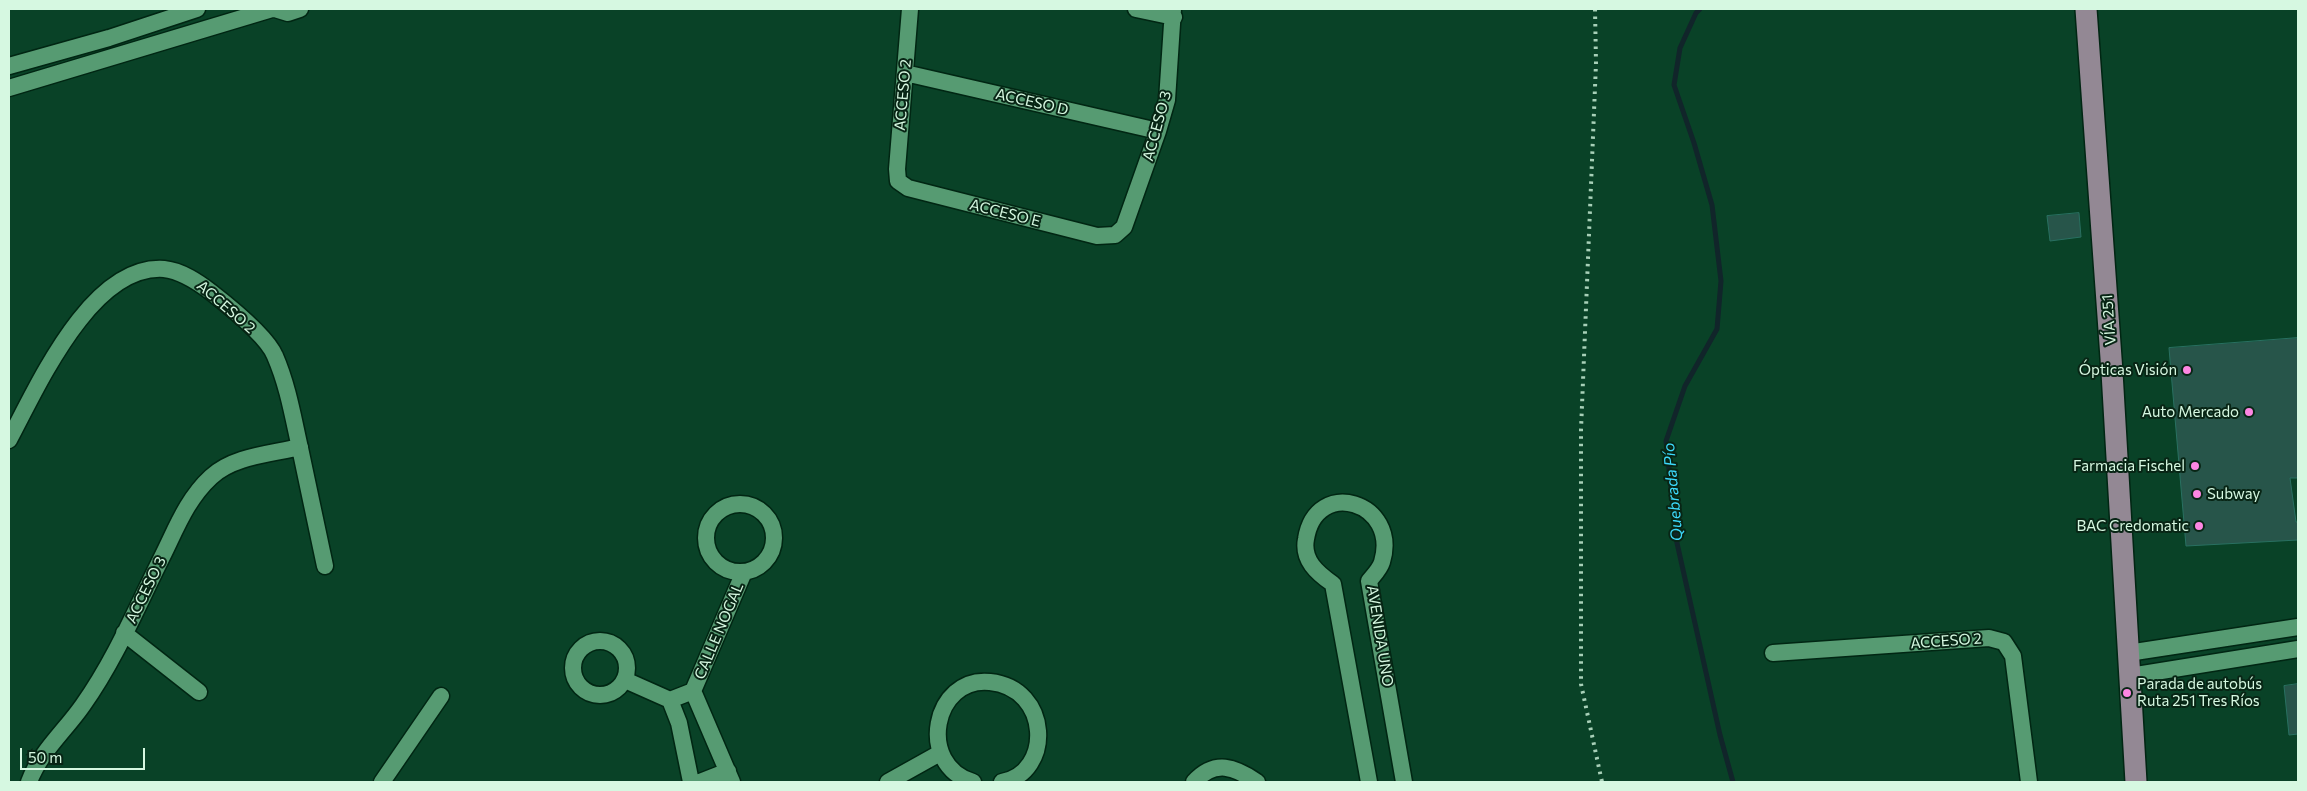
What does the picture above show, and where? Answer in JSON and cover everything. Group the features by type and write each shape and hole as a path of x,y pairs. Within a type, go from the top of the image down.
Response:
{"main road":[{"name":"VÍA 251","path":"2086,9 2098,159 2136,782"}],"street":[{"path":"9,66 109,38 197,9"},
{"path":"9,88 274,9 288,13 300,9"},
{"name":"ACCESO 2","path":"898,181 897,169 910,9"},
{"path":"1136,9 1174,13"},
{"name":"ACCESO 3","path":"1115,235 1124,227 1167,100 1174,13"},
{"name":"ACCESO D","path":"905,73 1158,131"},
{"name":"ACCESO E","path":"898,181 908,188 1097,236 1115,235"},
{"name":"ACCESO 2","path":"9,440 62,341 91,307 118,282 144,270 166,269 194,279 222,300 252,327 274,354 287,388 325,566"},
{"name":"ACCESO 3","path":"29,782 41,757 62,734 84,704 124,633 190,500 212,476 231,463 300,447"},
{"name":"AVENIDA UNO","path":"1369,782 1333,584 1319,574 1307,559 1305,544 1308,526 1315,514 1328,506 1342,502 1357,504 1363,507 1380,525 1384,543 1382,563 1369,581 1404,782"},
{"path":"738,503 750,504 759,509 768,517 773,528 774,540 772,551 765,561 755,568 744,572 733,572 722,567 710,554 707,545 706,533 710,522 718,512 738,503"},
{"name":"CALLE NOGAL","path":"670,700 693,691 744,572"},
{"path":"2128,653 2298,627"},
{"path":"124,633 199,692"},
{"path":"2230,637 2233,658"},
{"name":"ACCESO 2","path":"1773,653 1989,638 2004,642 2014,656 2029,782"},
{"path":"2130,676 2298,649"},
{"path":"625,680 670,700 679,724 691,782"},
{"path":"973,782 950,768 940,754 936,736 942,710 952,696 967,686 988,682 1006,685 1021,694 1032,708 1038,721 1038,739 1033,758 1022,772 1002,782"},
{"name":"CALLE NOGAL","path":"693,691 730,777"},
{"path":"382,782 440,696"},
{"path":"888,782 940,754"},
{"path":"1194,782 1201,775 1219,768 1237,769 1257,782"},
{"path":"700,782 730,777"}],"building":[{"path":"2079,213 2081,237 2050,241 2047,216"},
{"name":"Auto Mercado","path":"2298,338 2298,478 2290,478 2296,522 2298,522 2298,540 2186,546 2169,348"},
{"path":"2298,684 2298,734 2289,735 2284,686"}],"waterway":[{"name":"Quebrada Pío","path":"1700,9 1696,13 1680,48 1674,85 1694,143 1712,205 1721,281 1717,329 1685,386 1666,441 1677,543 1720,735 1733,782"}],"railway":[{"path":"1595,9 1596,63 1581,430 1581,684 1602,782"}],"place":[{"name":"Ópticas Visión","path":"2187,370"},
{"name":"Auto Mercado","path":"2249,412"},
{"name":"Farmacia Fischel","path":"2195,466"},
{"name":"Subway","path":"2197,494"},
{"name":"BAC Credomatic","path":"2199,526"},
{"name":"Parada de autobús Ruta 251 Tres Ríos","path":"2127,693"}]}
